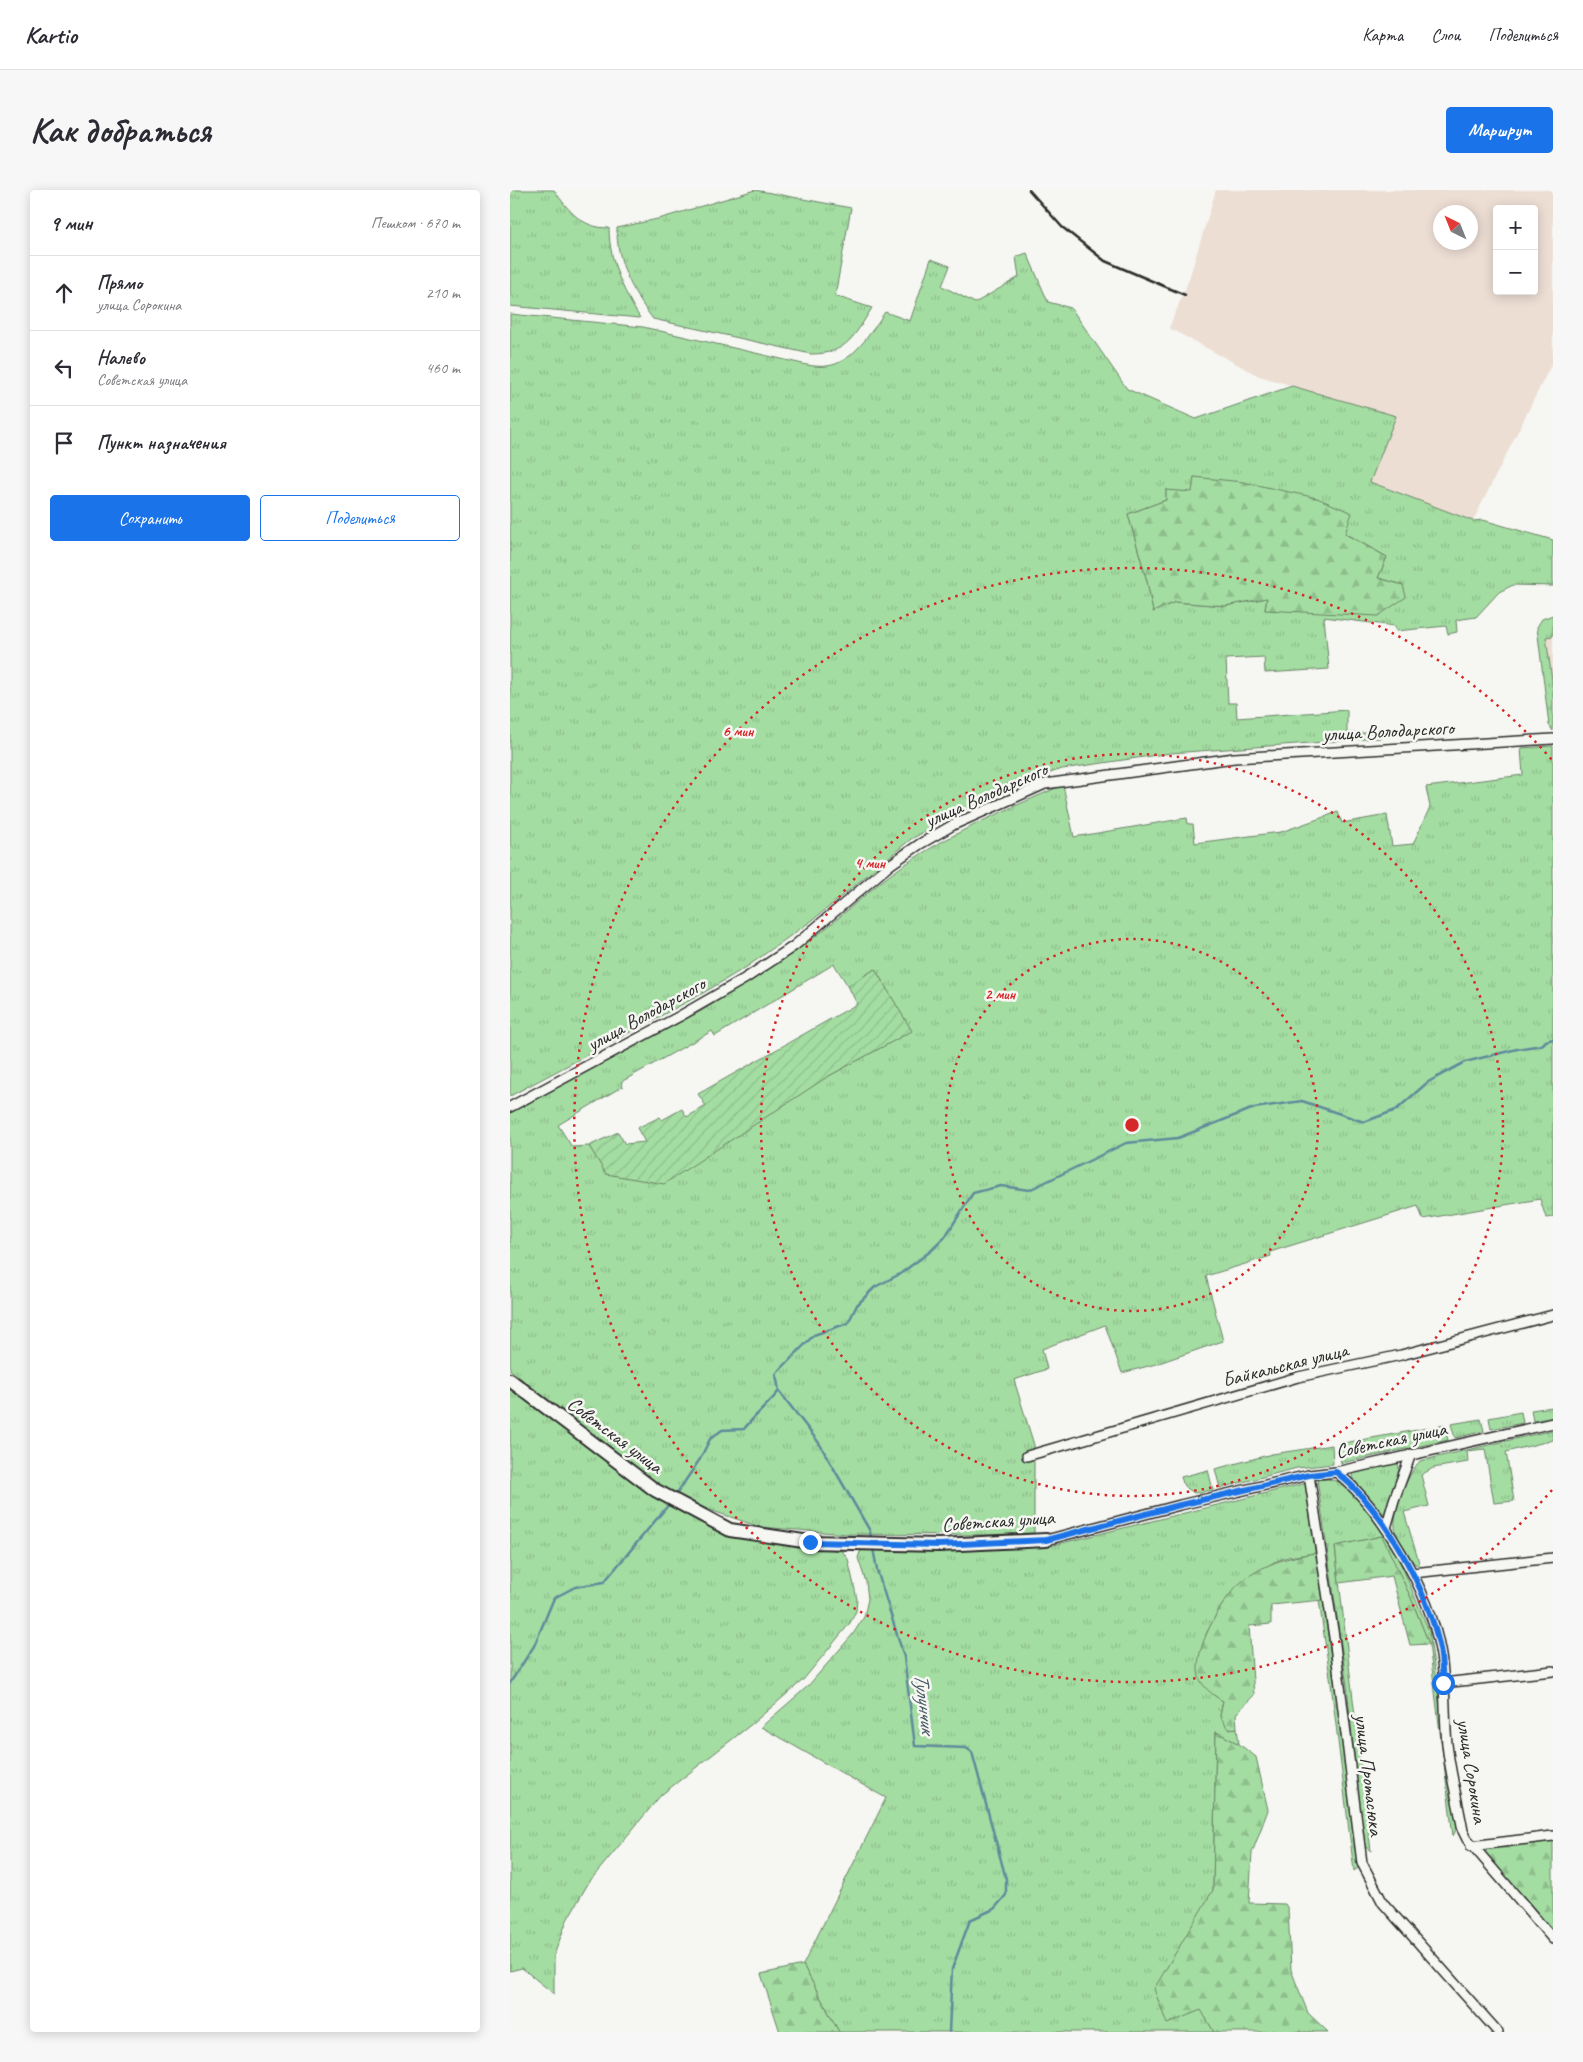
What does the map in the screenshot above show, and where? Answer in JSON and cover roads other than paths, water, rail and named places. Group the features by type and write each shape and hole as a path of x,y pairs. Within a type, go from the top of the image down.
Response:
{"street":[{"name":"улица Володарского","path":"510,1107 680,1016 746,978 794,946 892,864 920,844 953,825 1045,784 1234,758 1553,739"},
{"name":"Байкальская улица","path":"1027,1456 1298,1377 1400,1355 1553,1315"},
{"name":"Советская улица","path":"510,1380 655,1490 730,1530 810,1542 939,1545 1046,1540 1180,1505 1309,1475 1336,1472 1553,1423"},
{"path":"1386,1528 1411,1454"},
{"name":"улица Сорокина","path":"1336,1472 1349,1482 1386,1528 1413,1573 1436,1633 1440,1650 1447,1746 1463,1831 1471,1846 1553,1938"},
{"name":"улица Протасюка","path":"1309,1475 1334,1637 1362,1863 1383,1902 1498,2032"},
{"path":"1413,1573 1553,1558"},
{"path":"1443,1683 1553,1671"},
{"path":"1471,1846 1553,1836"}],"waterway":[{"path":"675,1496 700,1459 710,1439 722,1430 744,1429 779,1391 776,1374 814,1335 848,1323 857,1305 875,1287 900,1274 932,1250 945,1237 973,1193 1001,1186 1029,1190 1126,1143 1178,1138 1254,1108 1302,1101 1364,1122 1396,1110 1428,1082 1465,1062 1542,1045 1546,1041 1553,1039"},
{"name":"Тулунчик","path":"779,1391 819,1443 870,1531 871,1540"},
{"path":"510,1683 534,1646 554,1598 575,1587 604,1582 670,1503"},
{"name":"Тулунчик","path":"873,1548 877,1570 904,1657 915,1746 966,1748 972,1752 1006,1879 1006,1895 994,1909 970,1920 952,1969 949,2032"}],"railway":[{"path":"1029,190 1062,227 1105,261 1185,295"}]}
